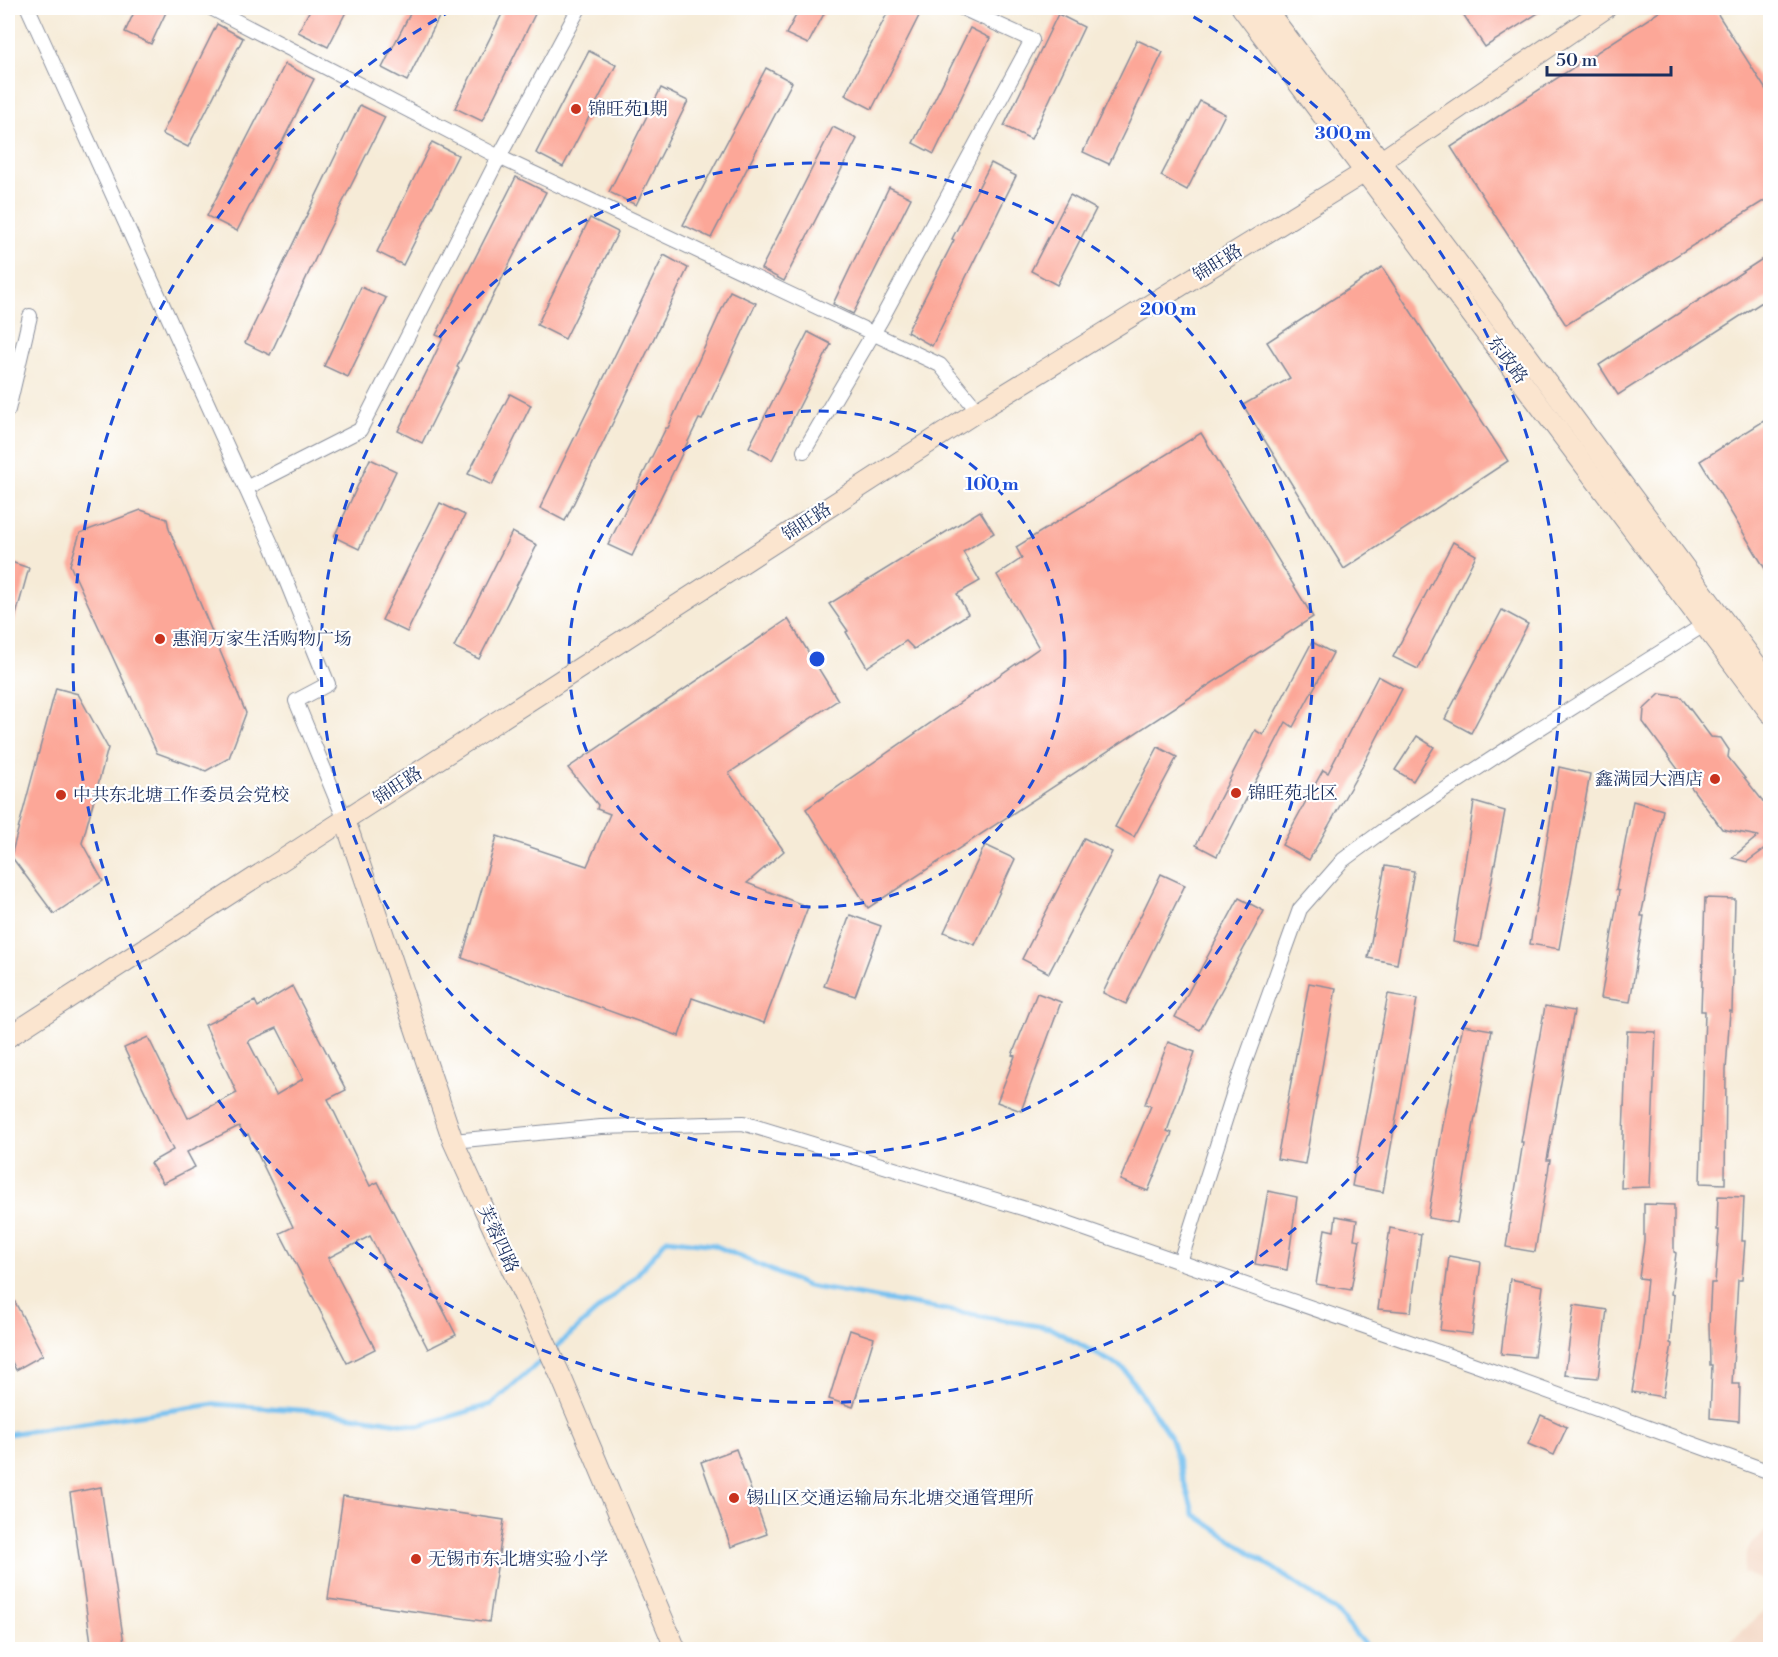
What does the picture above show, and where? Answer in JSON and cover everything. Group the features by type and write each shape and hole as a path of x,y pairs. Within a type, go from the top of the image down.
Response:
{"street":[{"path":"28,8 273,548 328,684 296,702 345,820"},
{"path":"211,8 499,157 940,365 978,411"},
{"path":"246,488 360,430 499,157 579,8"},
{"path":"804,451 873,333 1032,40 962,8"},
{"name":"东政路","path":"1242,8 1373,167"},
{"name":"东政路","path":"1265,8 1373,167 1712,620 1770,713"},
{"name":"锦旺路","path":"8,1037 978,411 1373,167 1606,8"},
{"path":"8,410 30,316"},
{"path":"1180,1262 1233,1095 1300,909 1343,860 1385,829 1712,620"},
{"name":"东政路","path":"1712,620 1770,683"},
{"name":"芙蓉四路","path":"345,820 453,1141 562,1379 676,1650"},
{"path":"453,1141 601,1128 743,1123 1042,1214 1473,1364 1770,1472"}],"shaded area":[{"path":"1768,1527 1770,1528 1770,1583 1743,1573 1748,1549"},
{"path":"1770,1605 1770,1649 1723,1649"}],"building":[{"path":"136,8 168,8 151,44 125,32"},
{"path":"311,8 348,8 328,47 298,32"},
{"path":"413,8 430,8 441,13 407,81 382,68"},
{"path":"505,8 538,8 482,121 455,108"},
{"path":"800,8 827,8 808,44 786,34"},
{"path":"890,8 923,8 872,109 845,95"},
{"path":"1459,8 1546,8 1485,47"},
{"path":"1665,8 1714,8 1770,96 1770,197 1566,325 1451,147"},
{"path":"1058,14 1084,27 1031,139 1004,126"},
{"path":"217,24 243,38 188,147 162,134"},
{"path":"970,28 990,38 934,154 913,143"},
{"path":"1137,40 1163,52 1109,164 1083,152"},
{"name":"锦旺苑1期","path":"589,51 616,65 563,167 536,153"},
{"path":"285,64 314,79 237,231 207,216"},
{"path":"766,68 792,82 711,238 683,225"},
{"path":"661,88 688,101 636,205 609,192"},
{"path":"1200,101 1225,114 1187,190 1161,176"},
{"path":"360,105 385,117 270,355 245,343"},
{"path":"833,127 857,139 784,281 761,269"},
{"path":"432,142 458,155 403,265 377,252"},
{"path":"991,163 1016,176 932,346 907,332"},
{"path":"516,177 546,192 457,367 459,368 422,443 398,431 443,338 436,335"},
{"path":"889,187 911,198 853,314 833,304"},
{"path":"1070,195 1096,209 1057,285 1031,271"},
{"path":"590,218 618,232 565,339 537,325"},
{"path":"1770,254 1770,297 1618,395 1599,365"},
{"path":"664,255 688,268 565,521 540,508"},
{"path":"1382,267 1508,461 1344,569 1243,405 1290,378 1267,342"},
{"path":"361,287 386,298 348,377 324,366"},
{"path":"730,291 756,303 702,420 699,419 632,556 608,545 668,428"},
{"path":"808,332 831,344 772,460 749,447"},
{"path":"510,394 531,405 492,485 468,474"},
{"path":"1770,417 1770,577 1700,461"},
{"path":"1201,433 1313,617 868,908 806,809 1039,648 997,575 1022,558 1016,547"},
{"path":"370,459 396,471 359,549 334,537"},
{"path":"440,503 465,515 407,632 382,620"},
{"name":"惠润万家生活购物广场","path":"141,510 167,519 169,529 246,713 229,758 206,771 157,753 70,565 80,533"},
{"path":"980,511 994,533 963,552 980,581 957,594 968,614 914,649 906,641 867,667 846,632 848,631 829,604"},
{"path":"512,532 537,545 479,659 454,647"},
{"path":"1453,542 1476,555 1418,669 1393,657"},
{"path":"8,561 29,568 11,633 8,632"},
{"path":"1502,610 1528,624 1471,733 1445,719"},
{"path":"788,619 838,700 729,773 784,851 747,883 808,907 764,1023 692,998 679,1036 462,958 497,836 587,866 610,814 597,809 598,805 568,768"},
{"path":"1312,642 1333,653 1293,727 1286,722 1217,856 1196,845 1255,730 1263,735"},
{"path":"1378,676 1402,689 1362,767 1309,860 1282,845 1323,770 1328,773"},
{"name":"中共东北塘工作委员会党校","path":"56,688 78,694 108,748 82,843 103,881 54,914 11,856"},
{"name":"鑫满园大酒店","path":"1660,694 1681,697 1711,737 1721,738 1729,750 1728,757 1770,810 1770,845 1747,862 1732,858 1758,836 1722,829 1643,722 1644,709"},
{"path":"1417,736 1434,747 1413,781 1395,770"},
{"path":"1158,747 1177,757 1134,837 1115,827"},
{"path":"1559,767 1590,774 1559,949 1530,944"},
{"path":"1633,801 1663,810 1641,916 1644,916 1630,1002 1601,998 1619,891 1616,890"},
{"path":"1474,802 1505,811 1479,947 1453,942"},
{"path":"1084,838 1112,852 1049,973 1022,959"},
{"path":"985,845 1015,859 975,945 944,932"},
{"path":"1385,866 1414,871 1397,964 1368,958"},
{"path":"1161,874 1185,885 1126,1004 1103,993"},
{"path":"1239,898 1264,911 1200,1030 1175,1017"},
{"path":"1705,898 1735,899 1732,1012 1730,1011 1726,1070 1725,1184 1700,1183 1705,1011 1701,1011"},
{"path":"850,915 881,926 855,996 824,986"},
{"path":"1309,983 1336,988 1305,1164 1277,1159"},
{"path":"292,986 346,1090 328,1099 370,1186 378,1182 456,1335 428,1349 370,1236 328,1258 375,1349 347,1363 280,1233 293,1227 248,1134 244,1136 239,1126 187,1152 195,1167 163,1183 150,1163 173,1150 124,1048 148,1037 188,1118 237,1093 205,1025 255,1001 258,1007","holes":["277,1028 303,1079 276,1095 248,1041"]},
{"path":"1037,993 1061,1002 1021,1111 997,1102 1015,1056 1012,1055"},
{"path":"1388,994 1417,999 1383,1192 1352,1186"},
{"path":"1545,1006 1574,1011 1547,1160 1550,1160 1535,1252 1506,1247 1523,1142 1521,1142"},
{"path":"1463,1025 1492,1030 1457,1223 1428,1218 1443,1125"},
{"path":"1627,1031 1656,1032 1650,1187 1621,1188"},
{"path":"1168,1042 1195,1052 1167,1131 1172,1133 1148,1191 1120,1180 1151,1106 1145,1104"},
{"path":"1268,1191 1297,1197 1287,1270 1255,1264"},
{"path":"1718,1196 1744,1197 1742,1241 1745,1241 1742,1280 1738,1280 1732,1384 1740,1384 1739,1421 1710,1418 1712,1365 1710,1365 1709,1324 1711,1283 1715,1283 1719,1230 1717,1230"},
{"path":"1644,1204 1674,1205 1674,1252 1676,1253 1671,1294 1674,1295 1670,1343 1672,1344 1663,1397 1632,1392 1641,1340 1647,1279 1639,1278 1644,1241"},
{"path":"1336,1216 1357,1220 1354,1239 1360,1240 1351,1290 1316,1284 1325,1229 1334,1231"},
{"path":"1390,1228 1421,1234 1411,1312 1378,1309"},
{"path":"1449,1256 1481,1262 1472,1334 1440,1330"},
{"path":"1510,1279 1543,1286 1534,1357 1501,1354"},
{"path":"8,1289 43,1355 16,1370 8,1354"},
{"path":"1574,1305 1607,1310 1598,1378 1565,1375"},
{"path":"850,1330 874,1338 853,1407 829,1399"},
{"path":"1541,1415 1567,1427 1554,1455 1528,1444"},
{"name":"锡山区交通运输局东北塘交通管理所","path":"736,1449 767,1534 731,1547 701,1462"},
{"path":"101,1487 125,1650 92,1650 70,1493"},
{"name":"无锡市东北塘实验小学","path":"343,1496 504,1520 489,1622 328,1599"}],"waterway":[{"path":"8,1434 215,1404 326,1412 419,1426 492,1404 635,1277 667,1239 714,1245 807,1286 1050,1328 1124,1369 1170,1436 1194,1514 1336,1611 1369,1650"}],"place":[{"name":"锦旺苑1期","path":"576,109"},
{"name":"惠润万家生活购物广场","path":"160,639"},
{"name":"鑫满园大酒店","path":"1715,779"},
{"name":"锦旺苑北区","path":"1236,793"},
{"name":"中共东北塘工作委员会党校","path":"61,795"},
{"name":"锡山区交通运输局东北塘交通管理所","path":"734,1498"},
{"name":"无锡市东北塘实验小学","path":"416,1559"}]}
